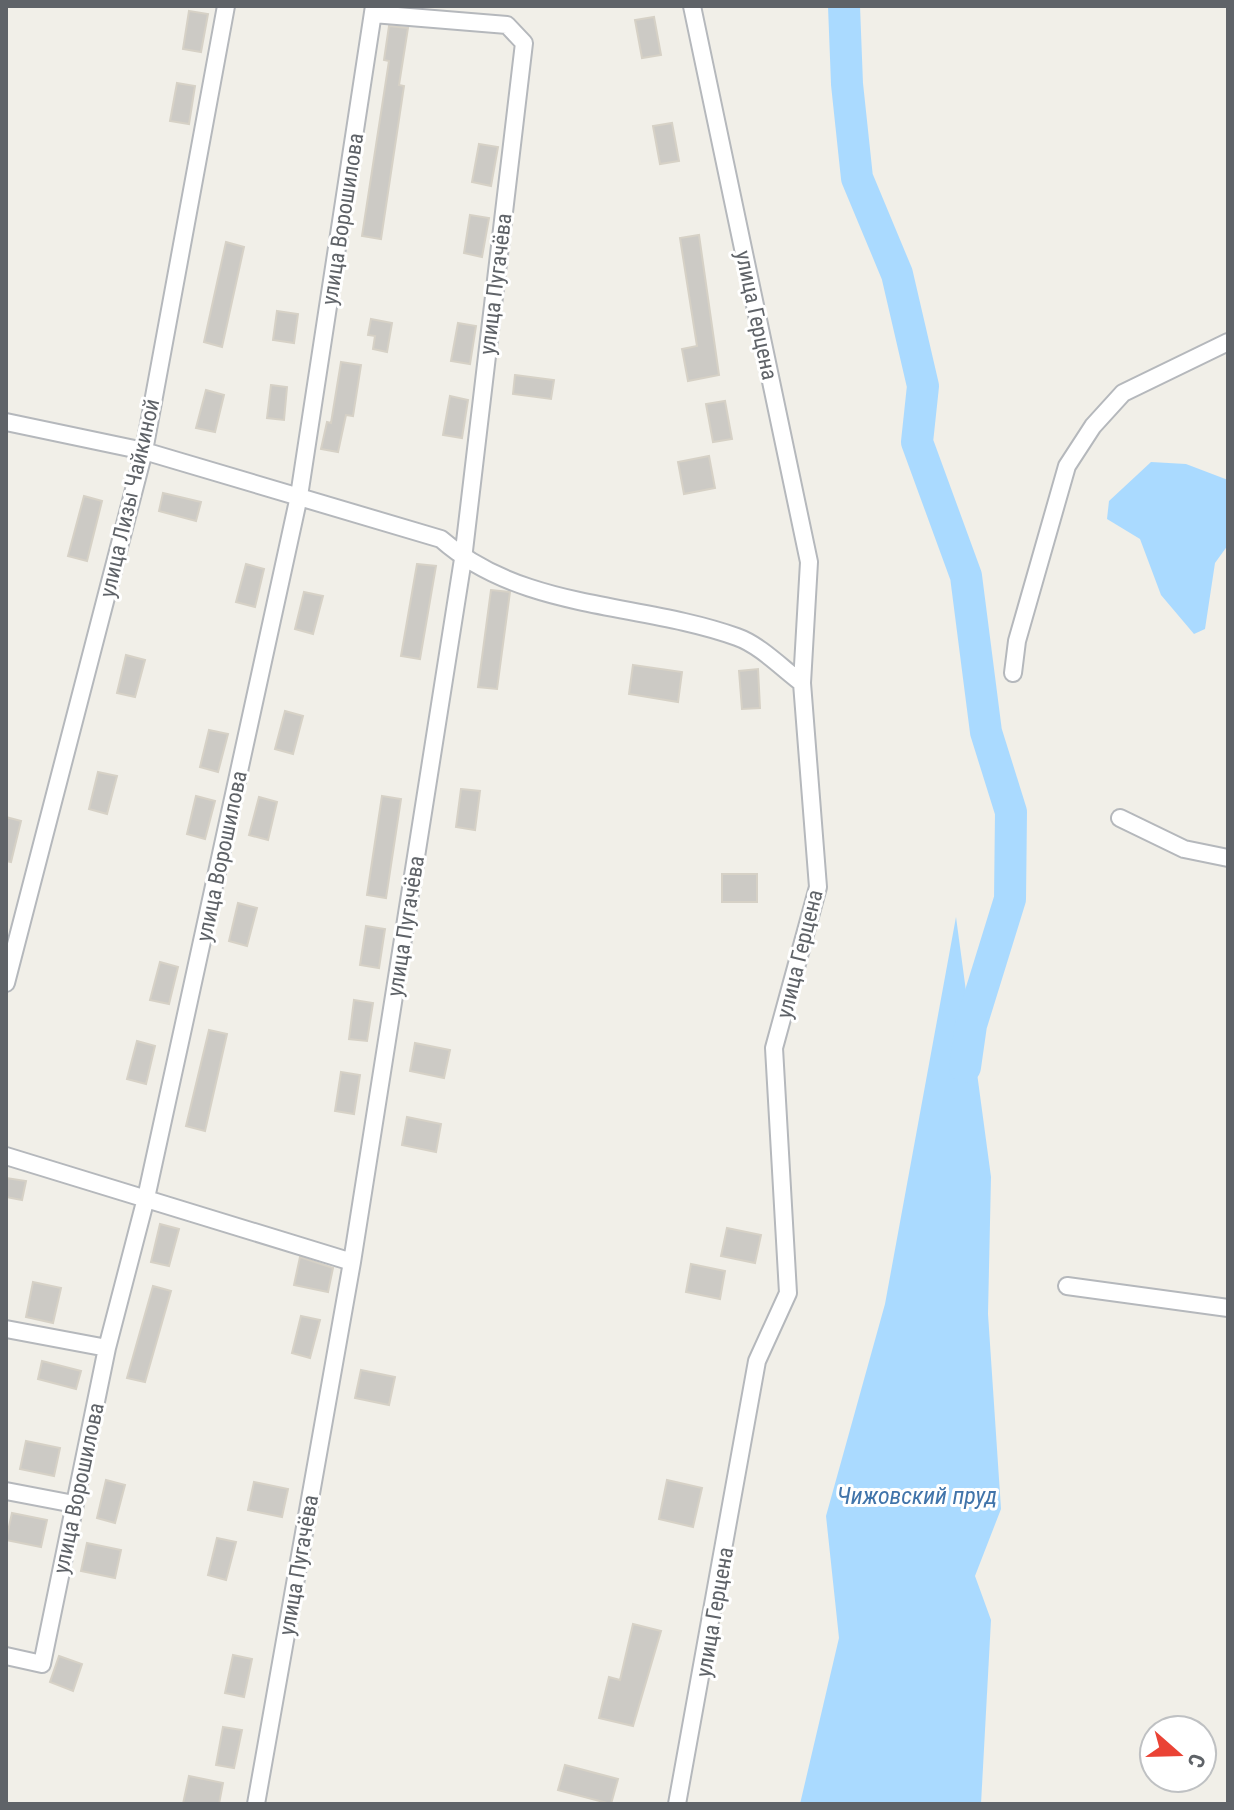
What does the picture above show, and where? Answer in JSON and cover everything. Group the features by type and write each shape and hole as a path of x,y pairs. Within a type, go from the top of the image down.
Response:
{"street":[{"name":"улица Лизы Чайкиной","path":"6,983 144,451 226,6"},
{"name":"улица Герцена","path":"677,1804 757,1361 788,1293 774,1048 818,887 802,683 809,562 692,6"},
{"name":"улица Пугачёва","path":"256,1804 352,1262 463,559 524,43 507,25 374,10"},
{"name":"улица Ворошилова","path":"6,1656 42,1664 107,1348 146,1198 299,496 374,10"},
{"path":"1013,673 1017,641 1067,466 1093,426 1123,393 1228,342"},
{"path":"6,422 144,451 441,539 463,559 535,590 740,637 802,683"},
{"path":"1120,818 1184,849 1228,858"},
{"path":"6,1156 352,1262"},
{"path":"1067,1286 1228,1308"},
{"path":"6,1329 107,1348"},
{"path":"6,1491 74,1504"}],"water":[{"path":"1151,462 1186,464 1228,480 1228,545 1215,563 1205,629 1194,634 1161,595 1140,539 1107,519 1109,501"},
{"name":"Чижовский пруд","path":"956,917 991,1177 988,1314 1001,1509 975,1576 991,1620 981,1804 800,1804 839,1638 826,1516 885,1304"}],"building":[{"path":"189,11 208,14 201,52 183,49"},
{"path":"654,17 661,55 642,58 635,20"},
{"path":"389,26 408,28 399,85 404,86 381,239 362,236 389,61 384,60"},
{"path":"177,83 195,86 189,124 170,121"},
{"path":"672,123 679,161 660,164 653,126"},
{"path":"479,144 498,147 491,186 472,182"},
{"path":"470,215 489,218 482,257 464,253"},
{"path":"699,235 719,375 688,381 682,349 697,346 680,238"},
{"path":"226,242 244,247 222,347 204,342"},
{"path":"277,311 298,314 294,343 273,340"},
{"path":"371,319 392,323 387,352 373,349 375,336 368,335"},
{"path":"458,323 476,326 470,364 451,361"},
{"path":"341,362 361,365 353,416 346,415 338,452 321,449 327,422 331,423"},
{"path":"515,375 554,380 551,399 513,394"},
{"path":"271,385 287,387 284,420 267,418"},
{"path":"206,390 224,395 215,432 196,428"},
{"path":"450,396 468,400 462,438 443,435"},
{"path":"725,401 732,439 713,442 706,404"},
{"path":"709,456 715,488 684,494 678,462"},
{"path":"163,493 201,502 196,521 159,511"},
{"path":"84,496 102,501 87,561 68,556"},
{"path":"246,564 264,569 255,607 236,602"},
{"path":"417,564 436,566 420,659 401,656"},
{"path":"491,590 510,592 497,689 478,687"},
{"path":"304,592 323,596 313,634 295,629"},
{"path":"126,655 145,660 135,697 117,693"},
{"path":"633,665 682,672 678,702 629,694"},
{"path":"758,669 760,708 742,709 739,671"},
{"path":"285,711 303,716 293,754 275,749"},
{"path":"209,730 228,734 218,772 200,767"},
{"path":"98,772 117,776 107,814 89,809"},
{"path":"461,789 480,791 475,830 456,827"},
{"path":"196,796 215,801 205,839 187,834"},
{"path":"382,796 401,799 386,898 367,895"},
{"path":"259,797 277,802 268,840 249,835"},
{"path":"6,817 21,821 11,862 6,861"},
{"path":"722,874 757,874 757,902 722,902"},
{"path":"238,903 257,908 247,946 229,941"},
{"path":"366,926 385,929 379,968 360,965"},
{"path":"160,962 178,967 169,1004 150,1000"},
{"path":"354,1000 373,1003 367,1041 349,1039"},
{"path":"209,1030 227,1034 205,1131 186,1126"},
{"path":"137,1041 155,1046 146,1084 127,1079"},
{"path":"415,1043 450,1050 444,1078 410,1071"},
{"path":"341,1072 360,1075 354,1114 335,1111"},
{"path":"407,1117 441,1124 436,1152 402,1145"},
{"path":"6,1178 26,1181 22,1200 6,1197"},
{"path":"160,1224 179,1229 169,1266 151,1262"},
{"path":"727,1228 761,1235 755,1263 721,1256"},
{"path":"300,1257 333,1268 328,1292 294,1285"},
{"path":"691,1264 725,1271 720,1299 686,1292"},
{"path":"33,1282 61,1288 53,1323 26,1317"},
{"path":"153,1286 171,1291 145,1382 127,1378"},
{"path":"301,1316 320,1320 310,1358 292,1353"},
{"path":"42,1361 81,1371 76,1389 38,1379"},
{"path":"361,1370 395,1377 389,1405 355,1398"},
{"path":"26,1441 60,1448 54,1476 20,1469"},
{"path":"106,1480 125,1485 115,1523 97,1518"},
{"path":"667,1480 702,1488 693,1527 659,1519"},
{"path":"254,1482 288,1489 282,1517 248,1510"},
{"path":"12,1513 47,1520 41,1547 6,1540"},
{"path":"217,1538 236,1542 226,1580 208,1575"},
{"path":"87,1543 121,1550 115,1578 81,1571"},
{"path":"633,1624 661,1631 633,1726 599,1718 609,1677 620,1680"},
{"path":"233,1655 252,1659 244,1697 225,1693"},
{"path":"59,1656 82,1664 73,1691 50,1682"},
{"path":"223,1727 242,1730 234,1768 216,1765"},
{"path":"565,1765 618,1779 611,1804 558,1790"},
{"path":"189,1776 223,1783 219,1804 183,1804"}],"waterway":[{"path":"844,6 847,84 857,178 897,274 923,386 917,442 966,576 986,732 1011,812 1010,899 971,1025 965,1067"}]}
